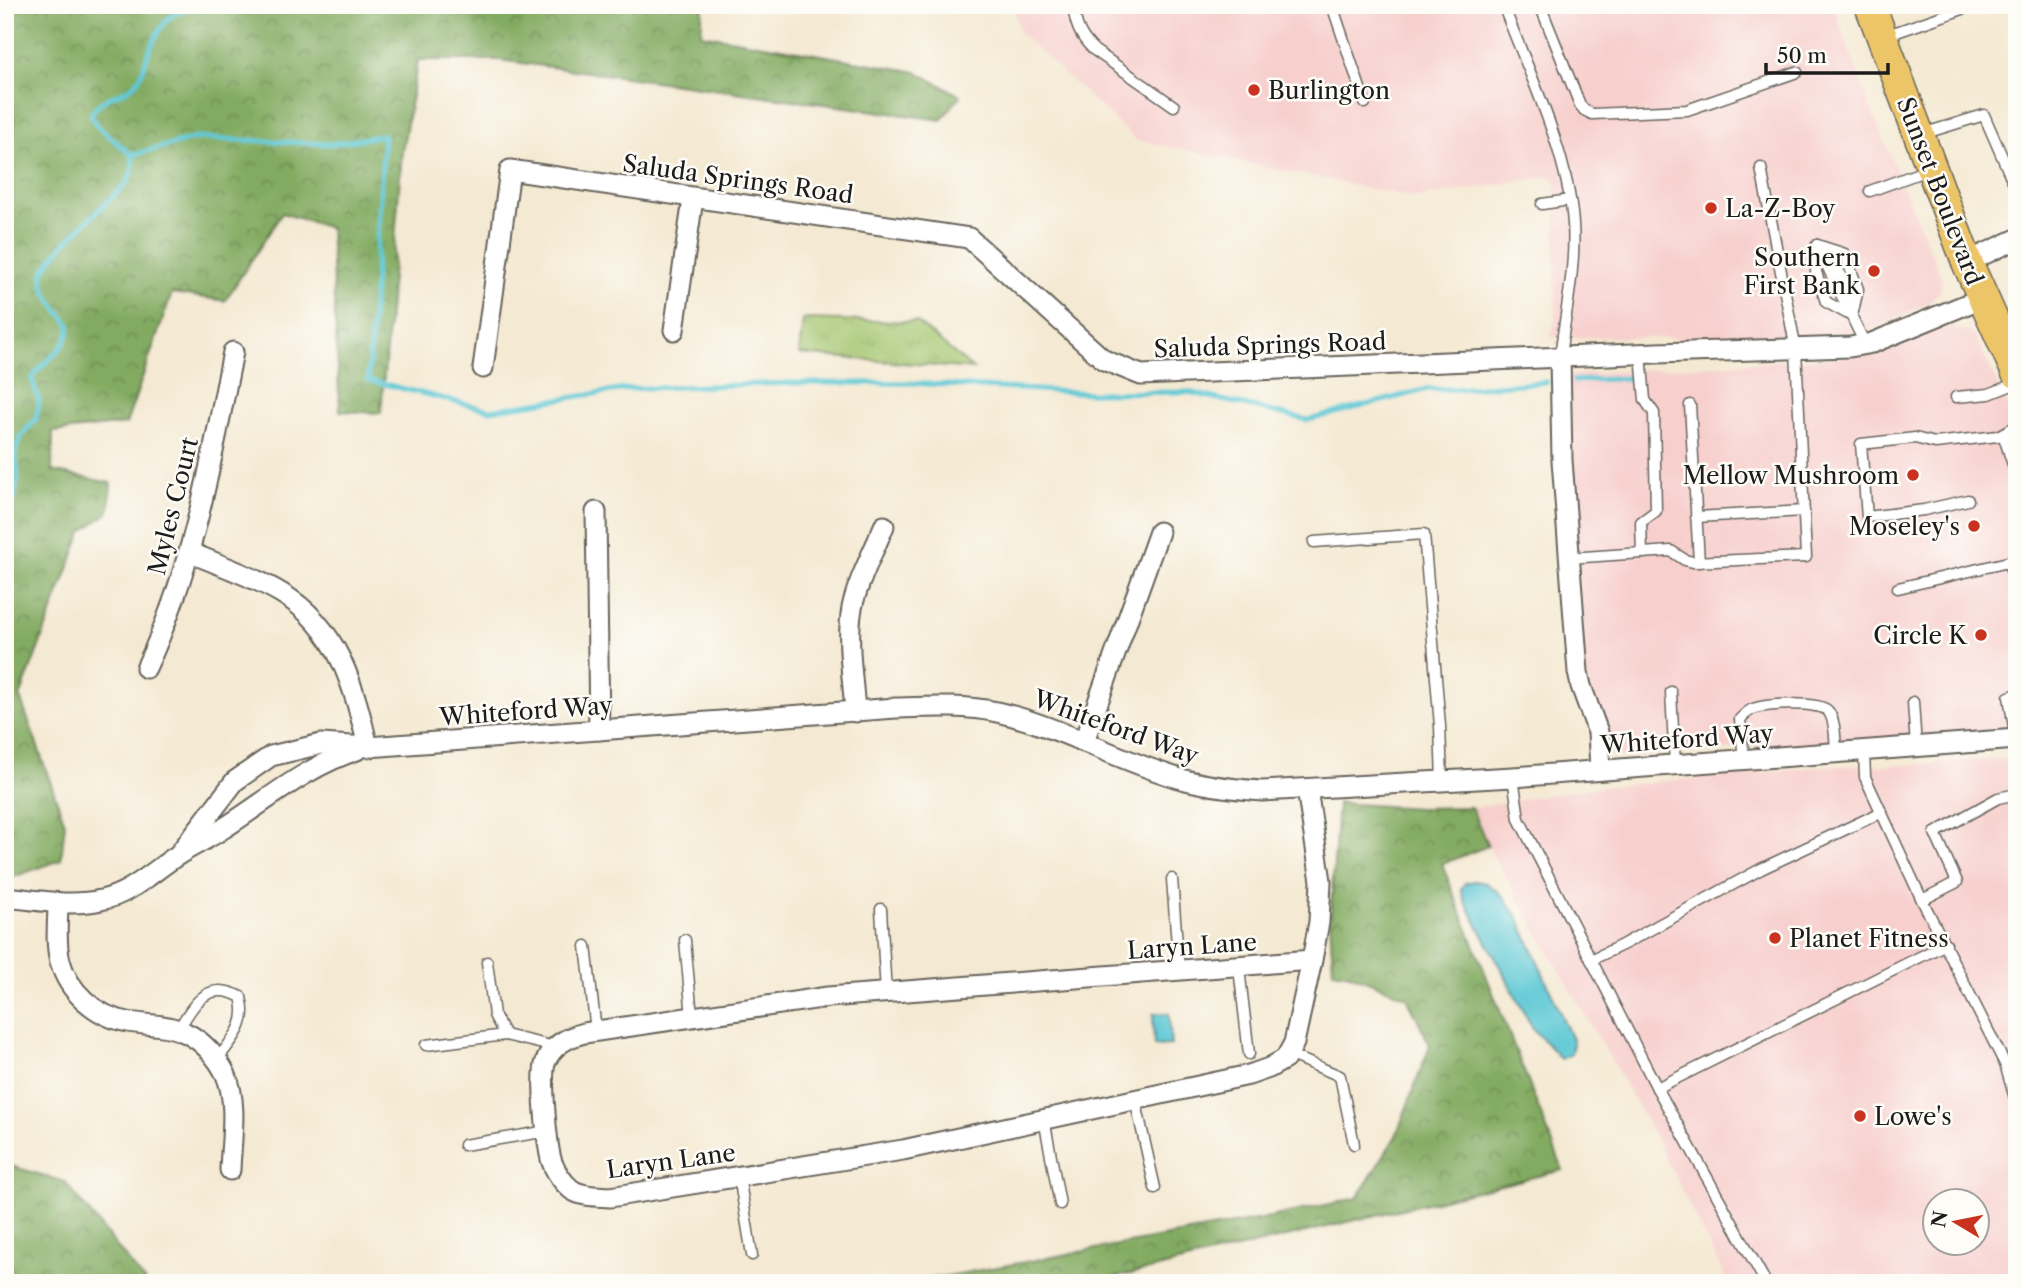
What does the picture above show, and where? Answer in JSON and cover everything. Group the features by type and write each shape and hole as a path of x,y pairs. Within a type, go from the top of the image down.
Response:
{"main road":[{"name":"Sunset Boulevard","path":"1870,5 1967,262 2017,373"}],"street":[{"name":"Saluda Springs Road","path":"483,368 510,170 969,238 1104,360 1141,375 1796,350 1865,344 1982,298"},
{"path":"674,330 693,199"},
{"path":"1967,262 2017,239"},
{"name":"Myles Court","path":"146,668 165,628 188,552 213,454 233,352"},
{"path":"1560,358 1562,460 1578,672 1598,732 1600,770"},
{"path":"596,512 599,730"},
{"path":"855,712 850,631 852,611 855,595 884,526"},
{"path":"1084,741 1159,532"},
{"path":"188,552 280,592 312,619 333,645 350,678 368,747"},
{"name":"Whiteford Way","path":"179,854 235,781 271,756 321,744 368,747 930,707 995,711 1038,723 1155,771 1198,783 1262,791 1513,777 2016,738"},
{"name":"Whiteford Way","path":"5,897 78,903 103,900 121,893 156,873 179,854 222,829 312,768 335,757 368,747"},
{"path":"1288,1054 1294,1043 1319,922 1321,881 1307,789"},
{"path":"58,903 57,942 60,961 66,978 78,994 95,1010 114,1019 159,1025 186,1033 211,1051 217,1060 230,1091 230,1170"},
{"name":"Laryn Lane","path":"1288,1054 1285,1059 1269,1068 1249,1075 903,1150 610,1197 589,1196 573,1190 558,1175 551,1158 543,1076 546,1061 556,1047 568,1037 596,1031 828,997 1239,968 1312,960"}],"lane":[{"path":"1073,5 1083,40 1174,106"},
{"path":"1332,5 1365,103"},
{"path":"1503,5 1559,153 1570,200 1573,225 1572,260 1560,358"},
{"path":"1540,5 1580,105 1592,114 1687,110 1797,72"},
{"path":"1882,37 1973,5"},
{"path":"1918,135 1984,115 2017,191"},
{"path":"1569,558 1671,551 1685,560 1699,562 1806,556 1796,350 1760,169"},
{"path":"1870,191 1931,169"},
{"path":"1542,204 1570,200"},
{"path":"1817,245 1865,344"},
{"path":"1817,245 1816,272 1826,302 1852,316"},
{"path":"1817,245 1845,254 1858,289 1852,316"},
{"path":"1641,354 1645,400 1654,413 1656,511 1641,522 1642,552"},
{"path":"1956,397 1989,394 2017,383"},
{"path":"1690,405 1699,562"},
{"path":"1968,500 1924,510 1867,517 1861,444 1915,438 1935,443 2003,434 2017,426"},
{"path":"2003,434 2017,477"},
{"path":"1696,517 1804,511"},
{"path":"1314,542 1424,534 1442,781"},
{"path":"1898,588 2012,560 2017,586"},
{"path":"1671,692 1675,764"},
{"path":"2016,738 2009,697 2017,694"},
{"path":"1913,702 1916,747"},
{"path":"1744,760 1740,719 1748,711 1809,704 1824,707 1829,711 1836,753"},
{"path":"1864,751 1865,777 1922,900 2005,1063 2017,1105"},
{"path":"1513,777 1519,819 1657,1088 1766,1283"},
{"path":"1922,900 1957,882 1935,833 1998,798 2017,794"},
{"path":"1591,960 1761,869 1882,812"},
{"path":"1172,879 1179,972"},
{"path":"881,909 886,992"},
{"path":"685,940 692,1017"},
{"path":"1657,1088 1946,944"},
{"path":"586,946 596,1031"},
{"path":"487,962 494,1015 505,1035"},
{"path":"1239,968 1249,1054"},
{"path":"178,1030 203,996 217,990 230,991 241,997 245,1009 242,1026 217,1060"},
{"path":"426,1045 505,1035 556,1047"},
{"path":"1288,1054 1340,1076 1353,1144"},
{"path":"1135,1099 1155,1188"},
{"path":"1044,1119 1060,1204"},
{"path":"464,1145 548,1131"},
{"path":"739,1176 752,1255"}],"shaded area":[{"path":"1012,5 1833,5 1870,107 1942,279 1938,293 1927,304 1869,330 1804,339 1550,337 1555,319 1556,186 1552,176 1415,198 1136,140 1020,33"},
{"path":"1953,327 1976,338 2017,426 2017,725 1978,732 1619,757 1585,673 1569,375 1882,354 1935,329"},
{"path":"2017,758 2017,1283 1728,1283 1651,1129 1488,846 1472,808 1583,789 1827,766 1904,765"}],"green space":[{"path":"5,5 703,5 701,34 917,72 961,96 941,120 499,60 418,60 402,152 381,413 340,411 330,228 282,213 225,301 172,293 126,424 53,432 52,471 111,483 109,512 82,532 20,697 65,823 61,860 8,879 5,878 5,319 14,118 5,105"},
{"path":"803,319 917,322 973,369 799,354"},
{"path":"1338,803 1420,808 1471,807 1488,846 1442,864 1563,1170 1088,1283 909,1283 1266,1218 1357,1198 1396,1136 1430,1045 1407,997 1350,974 1333,971 1330,921"},
{"path":"5,1164 65,1182 146,1283 5,1283"}],"water":[{"path":"1465,883 1486,883 1501,894 1518,917 1573,1042 1571,1054 1561,1059 1533,1029 1464,899 1461,889"},
{"path":"1169,1013 1171,1045 1154,1046 1153,1014"}],"waterway":[{"path":"5,513 14,498 18,476 15,451 22,435 36,419 39,401 32,379 59,350 70,326 48,295 43,275 55,255 127,183 133,168 132,155 96,125 91,115 101,103 127,90 138,80 154,40 166,21 181,11 218,5"},
{"path":"132,155 196,138 332,144 384,135 368,380 490,410 626,389 791,383 910,383 1091,393 1188,392 1308,420 1428,389 1547,382"},
{"path":"1574,381 1631,378"}],"place":[{"name":"Burlington","path":"1254,90"},
{"name":"La-Z-Boy","path":"1711,208"},
{"name":"Southern First Bank","path":"1874,271"},
{"name":"Mellow Mushroom","path":"1913,475"},
{"name":"Moseley's","path":"1974,526"},
{"name":"Circle K","path":"1981,635"},
{"name":"Planet Fitness","path":"1775,938"},
{"name":"Lowe's","path":"1860,1116"}]}
